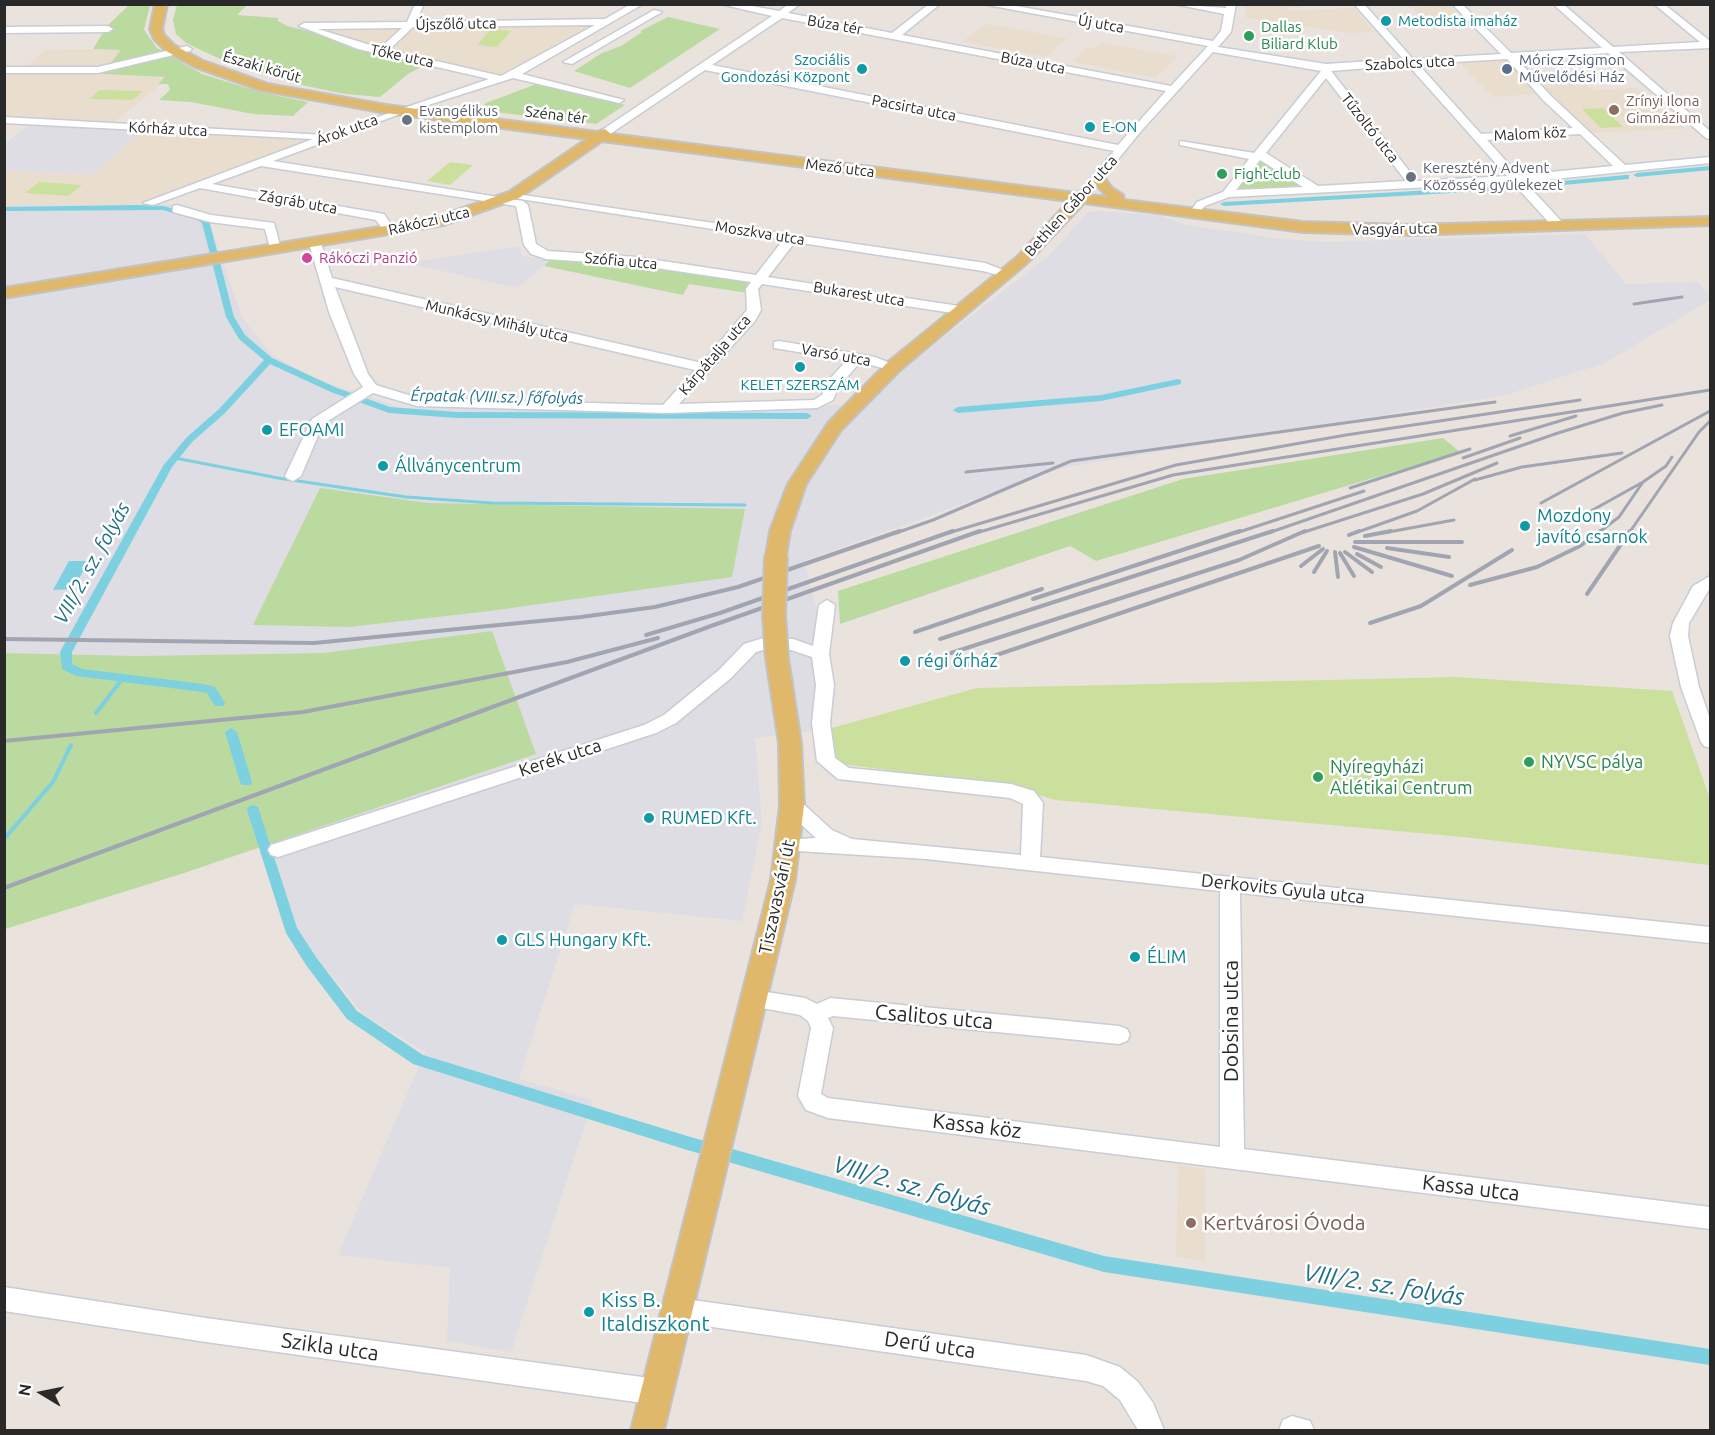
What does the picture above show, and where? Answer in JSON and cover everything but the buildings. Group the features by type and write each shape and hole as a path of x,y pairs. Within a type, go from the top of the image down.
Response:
{"main road":[{"name":"Északi körút","path":"161,4 156,29 163,43 223,74 265,87 405,110"},
{"name":"Északi körút","path":"171,4 167,19 168,31 182,51"},
{"name":"Széna tér","path":"405,110 603,135"},
{"name":"Mező utca","path":"603,135 1040,193 1082,196"},
{"name":"Mező utca","path":"603,135 1082,196"},
{"name":"Rákóczi utca","path":"4,293 438,222 516,199 603,135"},
{"path":"1040,193 1057,201 1069,212 1115,200 1098,178"},
{"name":"Vasgyár utca","path":"1082,196 1322,229 1409,230 1710,215"},
{"name":"Bethlen Gábor utca","path":"877,381 959,310 1022,261 1082,196"},
{"name":"Vasgyár utca","path":"1115,200 1348,224 1710,221"},
{"name":"Tiszavasvári út","path":"647,1431 754,999 788,845 792,805 790,743 777,658 774,615 776,556 780,531 796,484 834,427 877,381"}],"street":[{"path":"382,52 410,25 420,4"},
{"name":"Árok utca","path":"149,203 405,110 508,77 639,4"},
{"name":"Búza tér","path":"724,4 894,36"},
{"name":"Rákóczi utca","path":"603,135 796,4"},
{"path":"894,36 936,4"},
{"name":"Új utca","path":"986,4 1214,47"},
{"path":"1178,4 1231,8"},
{"path":"1358,4 1556,222"},
{"path":"1456,4 1581,131 1623,169"},
{"path":"1557,4 1710,136"},
{"path":"1658,4 1710,45"},
{"name":"Bethlen Gábor utca","path":"1082,196 1173,89 1226,32 1231,8"},
{"path":"568,62 657,12"},
{"name":"Újszőlő utca","path":"304,26 608,22"},
{"name":"Tőke utca","path":"304,26 333,39 382,52 508,77"},
{"path":"4,30 108,29"},
{"name":"Búza utca","path":"894,36 1173,89"},
{"name":"Szabolcs utca","path":"1214,47 1326,69 1710,45"},
{"path":"4,70 98,70 182,51"},
{"name":"Pacsirta utca","path":"705,67 1122,149"},
{"path":"1198,208 1201,204 1227,194 1326,69"},
{"name":"Tűzoltó utca","path":"1326,69 1414,184"},
{"name":"Széna tér","path":"508,77 619,100"},
{"name":"Kórház utca","path":"4,120 332,136"},
{"name":"Malom köz","path":"1479,137 1581,131"},
{"path":"1184,143 1258,156 1316,189"},
{"name":"Tűzoltó utca","path":"1227,194 1414,184 1522,183 1710,160"},
{"name":"Moszkva utca","path":"258,162 791,238 985,267 1005,273"},
{"name":"Zágráb utca","path":"199,185 380,217 390,231"},
{"name":"Szófia utca","path":"516,199 522,205 530,244 536,251 546,255 636,261 759,279"},
{"path":"177,209 210,218 270,226 275,249"},
{"name":"Kárpátalja utca","path":"667,409 750,318 754,310 752,289 791,238"},
{"path":"315,243 336,312 362,374 371,388 417,402 667,409 817,404 828,397 832,385 852,363 860,360"},
{"name":"Bukarest utca","path":"759,279 959,310"},
{"name":"Munkácsy Mihály utca","path":"327,281 706,368"},
{"name":"Varsó utca","path":"779,345 893,367"},
{"path":"293,476 317,422 371,388"},
{"path":"1709,581 1701,586 1681,623 1678,636 1690,687 1710,742"},
{"path":"827,605 820,654 825,685 821,723 826,761 845,774 1011,791 1027,796 1033,803 1030,862"},
{"name":"Kerék utca","path":"278,850 650,729 670,719 725,674 750,648 766,643 793,645 820,654"},
{"name":"Derkovits Gyula utca","path":"792,805 825,835 855,846"},
{"name":"Derkovits Gyula utca","path":"788,845 855,846 1030,862 1710,935"},
{"name":"Dobsina utca","path":"1230,884 1232,1158"},
{"path":"754,999 805,1007 816,1015"},
{"name":"Csalitos utca","path":"816,1015 830,1007 1119,1035"},
{"name":"Kassa köz","path":"816,1015 822,1028 809,1096 814,1103 828,1108 1232,1158"},
{"name":"Kassa utca","path":"1232,1158 1710,1218"},
{"name":"Szikla utca","path":"4,1299 217,1332 657,1392"},
{"name":"Derű utca","path":"678,1310 1086,1368 1112,1376 1129,1391 1144,1412 1151,1431"}],"shaded area":[{"path":"1245,5 1299,5 1300,8 1288,7 1288,11 1354,8 1374,32 1350,33 1246,18"},
{"path":"1449,5 1466,21 1427,23 1411,7"},
{"path":"608,22 502,79 382,52 410,25"},
{"path":"986,24 1067,38 1047,57 962,42"},
{"path":"335,26 406,26 381,51 326,34"},
{"path":"1101,43 1177,56 1156,78 1072,62 1085,49 1095,48"},
{"path":"44,50 122,50 108,68 23,70"},
{"path":"1503,58 1538,94 1493,97 1458,61"},
{"path":"4,73 166,77 159,84 162,84 113,123 5,118"},
{"name":"Zrínyi Ilona Gimnázium","path":"1576,76 1592,90 1637,88 1684,129 1588,133 1535,77"},
{"path":"28,125 144,130 92,175 5,171 5,144"},
{"path":"144,130 309,138 303,144 142,205 5,205 5,171 92,175"},
{"path":"171,204 206,215 243,319 273,355 314,378 402,408 580,410 857,405 1052,253 1087,213 1095,211 1159,215 1187,225 1282,239 1327,242 1585,234 1626,284 1698,282 1710,296 1710,300 1605,363 1506,395 1062,468 804,561 832,670 833,686 828,729 755,738 762,823 742,921 575,904 519,1079 593,1100 511,1352 447,1341 450,1268 338,1255 425,1052 363,1014 292,927 271,843 536,754 492,632 323,653 136,656 5,653 5,205"},
{"path":"520,246 522,256 549,261 517,288 406,263"},
{"name":"Kertvárosi Óvoda","path":"1178,1165 1205,1169 1205,1261 1176,1257"}],"green space":[{"path":"129,5 150,5 144,30 157,48 202,74 260,92 308,102 293,116 253,114 191,102 159,100 170,90 168,84 158,84 165,77 102,74 121,50 93,49 107,26"},
{"path":"177,5 247,5 237,15 278,18 278,21 287,26 316,33 362,50 426,64 408,74 380,97 345,94 301,85 233,65 186,43 176,34 173,20"},
{"path":"668,17 720,29 630,88 574,71 602,53 621,46 642,32 640,31"},
{"path":"491,29 511,31 497,47 477,45"},
{"path":"539,83 625,105 596,124 477,110 486,103"},
{"path":"99,90 142,91 133,100 90,99"},
{"path":"1603,108 1623,127 1601,128 1582,109"},
{"path":"1256,157 1315,189 1227,194"},
{"path":"450,162 473,165 450,185 427,181"},
{"path":"39,182 82,185 68,196 25,193"},
{"path":"541,260 591,260 752,280 748,293 689,284 683,295 544,266 549,261"},
{"path":"1443,438 1460,452 1096,561 1070,546 840,624 838,591 1183,479"},
{"path":"320,488 428,503 745,509 732,577 490,611 349,627 253,625"},
{"path":"492,631 536,754 181,874 5,929 5,653 136,656 323,653"},
{"name":"Nyíregyházi Atlétikai Centrum","path":"1456,677 1672,691 1710,799 1710,865 1463,837 1055,800 1013,787 835,763 828,729 977,688"}],"water":[{"path":"69,561 89,561 73,589 53,590"}],"waterway":[{"name":"Érpatak (VIII.sz.) főfolyás","path":"1637,175 1710,168"},
{"name":"Érpatak (VIII.sz.) főfolyás","path":"1530,186 1626,177"},
{"name":"Érpatak (VIII.sz.) főfolyás","path":"1224,204 1519,187"},
{"name":"Érpatak (VIII.sz.) főfolyás","path":"4,209 163,208 200,218 206,222 230,317 242,337 269,360"},
{"name":"VIII/2. sz. folyás","path":"219,703 211,690 203,688 80,673 66,666 66,652 168,466 189,440 222,411 269,360"},
{"name":"Érpatak (VIII.sz.) főfolyás","path":"269,360 334,390 389,410 456,415 807,416"},
{"name":"Érpatak (VIII.sz.) főfolyás","path":"958,410 1101,398 1178,382"},
{"path":"175,458 278,478 406,497 492,503 745,505"},
{"path":"96,713 123,678"},
{"name":"VIII/2. sz. folyás","path":"231,732 246,782"},
{"path":"4,839 53,782 71,745"},
{"name":"VIII/2. sz. folyás","path":"253,810 291,929 311,961 352,1015 418,1060 684,1142 1104,1264 1710,1357"}],"railway":[{"path":"1634,304 1682,297"},
{"path":"976,533 1173,475 1710,390"},
{"path":"948,533 1176,465 1346,435 1580,400"},
{"path":"896,533 933,520 1071,461 1495,402"},
{"path":"1268,533 1558,433 1623,413 1662,405"},
{"path":"1541,503 1710,411"},
{"path":"1510,436 1576,416"},
{"path":"1629,533 1699,432 1710,421"},
{"path":"1463,458 1520,438"},
{"path":"1350,488 1470,449"},
{"path":"1475,480 1522,467 1622,453"},
{"path":"1643,482 1666,466 1672,457"},
{"path":"966,472 1053,463"},
{"path":"1301,533 1423,494 1497,463"},
{"path":"1355,533 1417,511 1475,479"},
{"path":"1573,521 1643,482"},
{"path":"1598,533 1619,517 1643,482"},
{"path":"1236,533 1364,491"},
{"path":"1383,533 1454,520"},
{"path":"4,639 314,643 581,617 655,607 738,587 900,531"},
{"path":"646,635 720,613 953,531"},
{"path":"4,888 711,626 980,531"},
{"path":"1033,599 1240,531"},
{"path":"940,639 1273,531"},
{"path":"951,653 1239,560 1305,531"},
{"path":"1349,535 1359,531"},
{"path":"1365,536 1391,531"},
{"path":"1470,585 1537,567 1580,546 1600,531"},
{"path":"1587,594 1630,531"},
{"path":"1355,542 1462,542"},
{"path":"961,667 1319,546"},
{"path":"1354,547 1452,576"},
{"path":"1387,548 1449,557"},
{"path":"1301,566 1323,549"},
{"path":"1370,623 1421,606 1512,550"},
{"path":"1314,572 1327,551"},
{"path":"1335,552 1338,577"},
{"path":"1345,552 1372,572"},
{"path":"1340,553 1354,576"},
{"path":"1357,554 1381,567"},
{"path":"915,632 1042,589"},
{"path":"4,741 303,712 567,662 658,638"}],"place":[{"name":"Metodista imaház","path":"1386,21"},
{"name":"Dallas Biliard Klub","path":"1249,36"},
{"name":"Szociális Gondozási Központ","path":"862,69"},
{"name":"Móricz Zsigmon Művelődési Ház","path":"1507,69"},
{"name":"Zrínyi Ilona Gimnázium","path":"1614,110"},
{"name":"Evangélikus kistemplom","path":"407,120"},
{"name":"E-ON","path":"1090,127"},
{"name":"Fight-club","path":"1222,174"},
{"name":"Keresztény Advent Közösség gyülekezet","path":"1411,177"},
{"name":"Rákóczi Panzió","path":"307,258"},
{"name":"KELET SZERSZÁM","path":"800,367"},
{"name":"EFOAMI","path":"267,430"},
{"name":"Állványcentrum","path":"383,466"},
{"name":"Mozdony javító csarnok","path":"1525,526"},
{"name":"régi őrház","path":"905,661"},
{"name":"NYVSC pálya","path":"1529,762"},
{"name":"Nyíregyházi Atlétikai Centrum","path":"1318,777"},
{"name":"RUMED Kft.","path":"649,818"},
{"name":"GLS Hungary Kft.","path":"502,940"},
{"name":"ÉLIM","path":"1135,957"},
{"name":"Kertvárosi Óvoda","path":"1191,1223"},
{"name":"Kiss B. Italdiszkont","path":"589,1312"}]}
